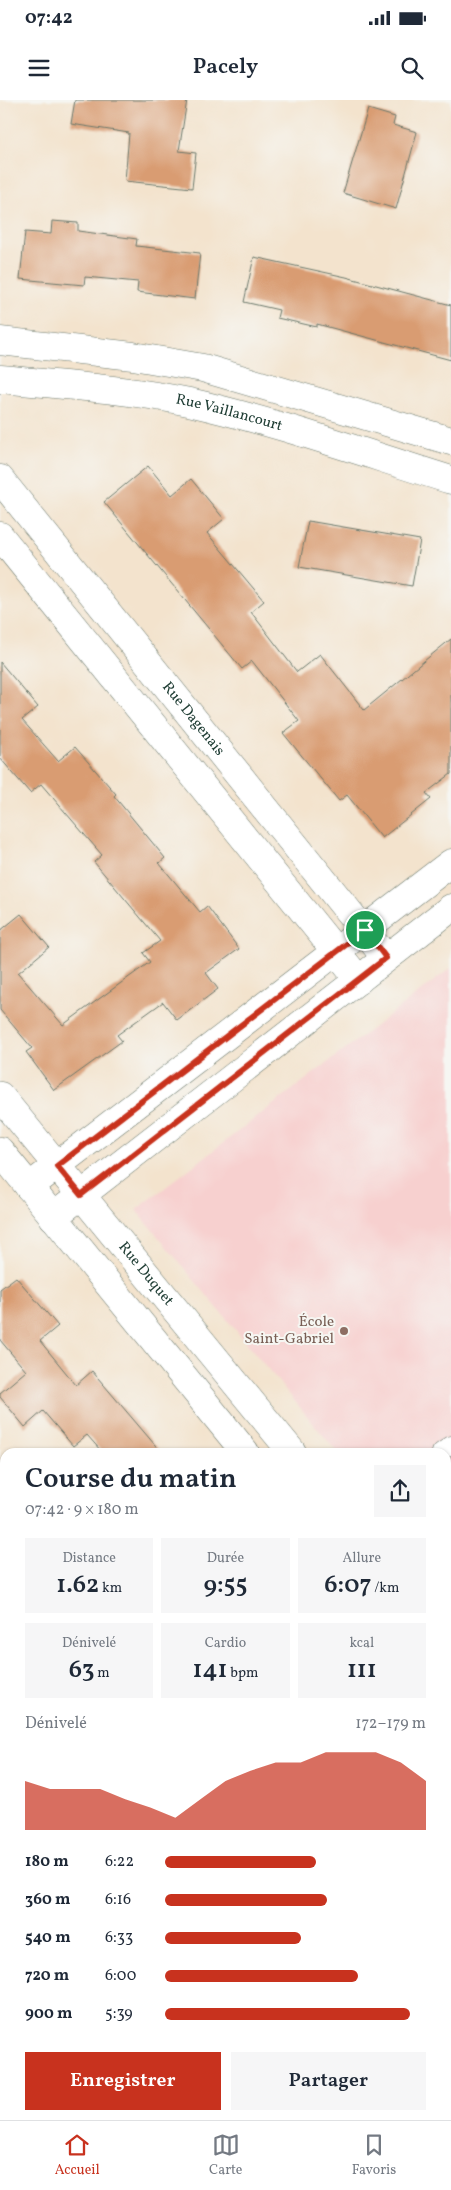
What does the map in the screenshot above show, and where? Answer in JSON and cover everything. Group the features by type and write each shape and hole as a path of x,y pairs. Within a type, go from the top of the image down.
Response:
{"street":[{"path":"0,342 133,356 203,368 451,441"},
{"name":"Rue Vaillancourt","path":"0,379 125,392 188,402 243,416 451,480"},
{"name":"Rue Dagenais","path":"0,479 386,958"},
{"path":"0,536 359,980"},
{"path":"29,1187 451,863"},
{"path":"53,1217 451,908"},
{"name":"Rue Duquet","path":"0,1096 289,1448"},
{"path":"0,1151 242,1448"}],"shaded area":[{"name":"École Saint-Gabriel","path":"451,968 451,1448 334,1448 136,1210"}],"building":[{"path":"75,100 187,100 179,151 196,153 192,188 125,181 129,133 71,124"},
{"path":"368,109 395,117 393,125 417,132 396,209 343,193"},
{"path":"52,221 78,223 78,231 137,239 136,246 200,253 195,299 137,292 138,282 85,277 84,285 20,279 25,232 51,234"},
{"path":"254,257 346,277 451,305 451,360 317,324 317,327 277,318 279,310 244,302"},
{"path":"148,466 172,495 191,479 224,519 207,533 264,601 251,612 297,672 320,654 364,710 451,639 451,774 426,793 431,799 382,838 347,795 339,801 283,733 299,721 252,661 242,669 104,502"},
{"path":"308,521 420,540 412,586 299,567"},
{"path":"0,662 38,707 22,720 58,761 75,747 116,794 114,796 165,858 159,863 200,912 207,906 239,949 206,973 218,989 177,1020 163,1002 117,1035 122,1041 54,1090 26,1052 32,1048 0,1010 0,931 21,914 49,947 18,973 63,1025 150,962 143,953 160,941 94,862 102,855 41,784 30,793 0,758"},
{"path":"16,1277 58,1326 40,1341 76,1385 92,1371 158,1448 98,1448 87,1435 73,1446 43,1411 25,1427 0,1397 0,1393 26,1371 0,1340 0,1289"}],"place":[{"name":"École Saint-Gabriel","path":"344,1331"}],"route":[{"path":"365,930 386,958 81,1195 57,1166 365,930"}]}
